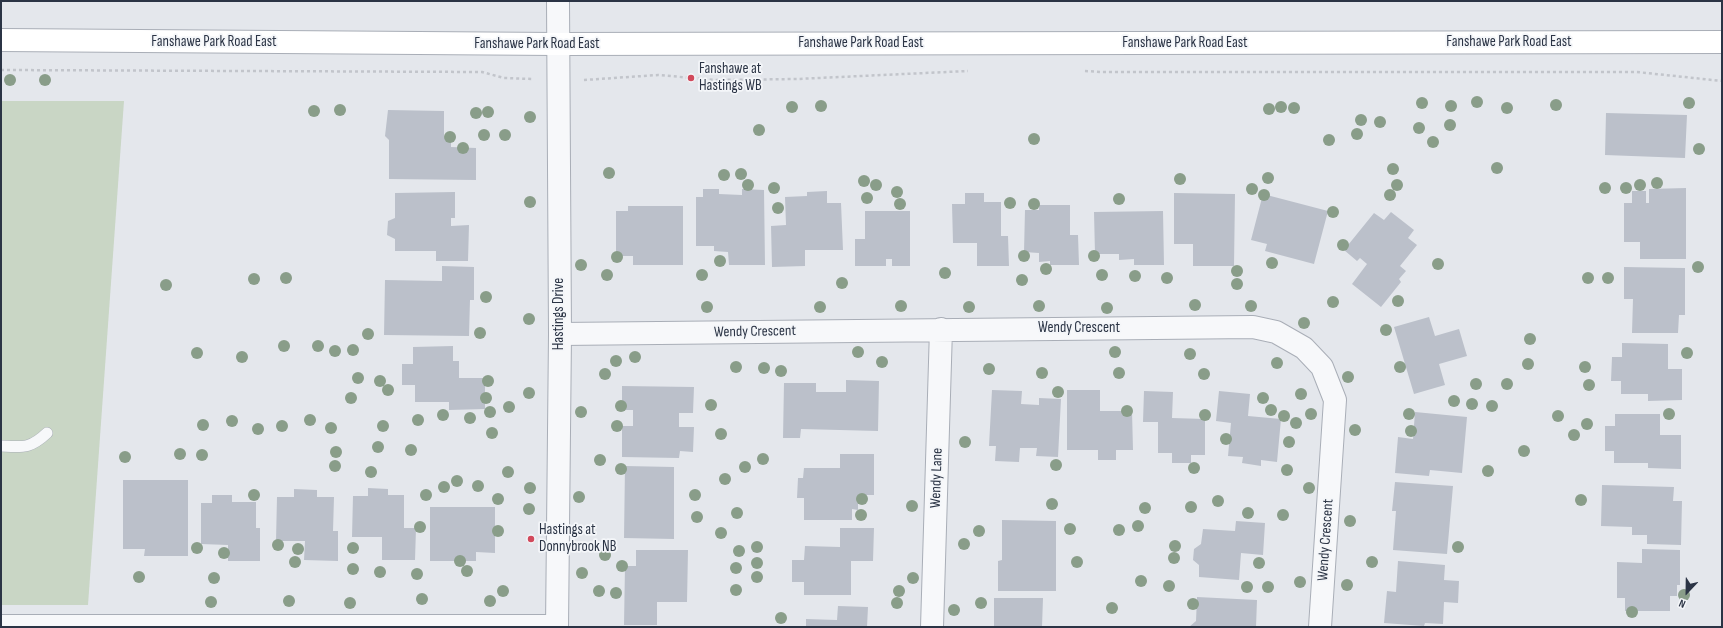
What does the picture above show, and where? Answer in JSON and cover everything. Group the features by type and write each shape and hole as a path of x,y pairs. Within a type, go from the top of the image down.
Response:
{"main road":[{"name":"Fanshawe Park Road East","path":"1,40 557,44 1722,42"}],"street":[{"name":"Hastings Drive","path":"557,627 560,334 557,44 558,1"},
{"name":"Wendy Crescent","path":"560,334 1253,327 1276,332 1304,348 1322,367 1335,400 1320,627"},
{"name":"Wendy Lane","path":"932,627 941,329"},
{"path":"1,626 557,627"}],"lane":[{"path":"1,446 26,447 39,440 47,433"}],"path":[{"path":"1,70 482,72 504,78 516,79"},
{"path":"1078,70 1102,72 1636,72 1722,81"},
{"path":"588,80 658,75 716,80 797,79 975,71"}],"green space":[{"path":"1,101 124,101 88,605 1,605"}],"building":[{"path":"388,110 444,111 444,138 451,138 451,147 476,148 476,180 389,179 389,140 385,136"},
{"path":"1606,113 1687,115 1685,158 1605,155"},
{"path":"1686,188 1686,259 1640,259 1640,242 1624,242 1624,203 1632,203 1632,191 1646,191 1646,203 1649,203 1649,189"},
{"path":"703,189 719,189 719,194 742,195 742,189 764,190 765,265 729,265 728,252 714,251 714,246 696,246 696,197 703,197"},
{"path":"827,191 827,203 841,203 843,250 805,250 805,266 772,267 771,226 786,225 785,197 807,196 807,192"},
{"path":"455,192 455,218 451,218 451,226 469,225 468,261 436,261 436,251 395,251 395,239 387,235 388,221 395,218 395,193"},
{"path":"965,193 984,193 984,202 1001,202 1001,236 1008,236 1009,266 977,266 977,243 953,243 952,204 965,204"},
{"path":"1174,193 1235,194 1234,266 1193,266 1193,244 1174,244"},
{"path":"1263,194 1328,211 1314,264 1265,251 1267,244 1251,240"},
{"path":"1039,205 1070,205 1070,235 1078,235 1079,265 1050,265 1050,261 1039,262 1039,253 1024,252 1025,210 1039,210"},
{"path":"628,206 683,206 683,265 633,265 633,256 616,256 616,211 628,211"},
{"path":"865,211 910,211 910,266 892,266 892,259 886,259 886,266 855,266 855,239 865,239"},
{"path":"1163,211 1164,265 1134,265 1134,259 1119,260 1119,254 1095,254 1094,212"},
{"path":"1391,212 1414,230 1408,238 1417,245 1400,266 1406,271 1399,279 1401,282 1381,307 1352,284 1367,264 1360,258 1357,261 1344,250 1374,213 1384,220"},
{"path":"442,266 474,267 474,300 470,300 469,336 384,335 385,280 442,281"},
{"path":"1624,267 1685,268 1685,315 1679,315 1678,333 1632,333 1633,299 1624,299"},
{"path":"1429,317 1435,336 1459,329 1467,356 1439,364 1445,385 1414,394 1394,327"},
{"path":"1622,343 1668,344 1668,369 1682,369 1682,400 1648,401 1648,394 1621,394 1621,381 1611,381 1612,357 1622,357"},
{"path":"453,346 453,361 459,361 459,378 485,378 485,409 449,410 449,402 415,402 415,385 402,385 402,364 413,364 413,347"},
{"path":"846,380 879,381 878,431 801,429 800,438 783,438 784,383 816,383 816,392 846,392"},
{"path":"622,386 694,387 693,413 679,413 679,427 694,427 693,452 680,451 679,458 622,457 622,426 633,426 633,410 622,410"},
{"path":"992,390 1022,391 1021,404 1039,405 1039,398 1061,399 1058,457 1036,456 1037,448 1020,448 1019,462 995,461 996,446 989,446"},
{"path":"1067,390 1100,390 1100,411 1132,411 1133,450 1116,450 1116,460 1098,460 1098,450 1067,450"},
{"path":"1144,391 1173,392 1172,418 1205,419 1205,455 1191,455 1191,463 1172,463 1172,453 1158,453 1158,422 1143,422"},
{"path":"1219,391 1250,394 1248,416 1281,419 1277,462 1261,460 1261,466 1242,463 1243,457 1228,456 1231,423 1216,421"},
{"path":"1415,412 1467,417 1462,473 1430,470 1429,476 1395,473 1398,437 1413,439"},
{"path":"1615,414 1660,414 1660,435 1681,435 1681,469 1648,468 1648,463 1614,463 1614,451 1605,451 1605,426 1615,426"},
{"path":"840,454 874,454 874,495 858,495 858,510 852,509 852,520 804,520 804,498 797,498 798,478 803,478 804,468 840,468"},
{"path":"625,466 674,467 674,539 624,538"},
{"path":"123,480 188,480 188,556 144,556 145,549 123,549"},
{"path":"1395,482 1453,486 1447,554 1393,550 1396,511 1392,511"},
{"path":"1602,485 1674,487 1673,501 1682,501 1681,545 1647,544 1647,535 1632,535 1632,527 1601,526"},
{"path":"368,488 388,489 388,495 404,495 404,528 416,528 415,560 382,560 382,537 352,537 353,496 368,496"},
{"path":"294,489 317,490 317,497 334,497 333,531 338,531 338,561 304,560 305,541 276,541 277,497 294,497"},
{"path":"212,495 232,495 232,502 256,502 256,528 260,528 260,561 228,561 228,545 201,544 201,503 212,503"},
{"path":"430,507 495,507 495,553 476,552 476,561 430,561"},
{"path":"1002,520 1056,521 1056,591 998,591 998,561 1002,560"},
{"path":"1236,521 1265,523 1263,555 1241,553 1239,580 1199,577 1199,565 1193,560 1194,549 1201,544 1203,529 1235,531"},
{"path":"840,528 874,528 873,561 851,561 851,595 804,595 804,582 792,582 792,560 804,560 805,546 840,547"},
{"path":"1642,549 1680,550 1680,585 1677,585 1677,596 1670,596 1670,611 1625,611 1625,598 1617,598 1617,562 1642,563"},
{"path":"636,550 688,550 687,602 657,602 657,625 624,625 625,566 636,566"},
{"path":"1398,561 1445,565 1444,580 1459,581 1458,603 1444,602 1443,624 1425,623 1424,626 1384,623 1387,591 1396,592"},
{"path":"1197,597 1257,600 1256,627 1189,627 1196,621"},
{"path":"994,598 1043,598 1042,627 994,627"},
{"path":"838,606 868,607 867,627 806,627 806,619 837,620"}],"place":[{"name":"Fanshawe at Hastings WB","path":"691,78"},
{"name":"Hastings at Donnybrook NB","path":"531,539"}]}
